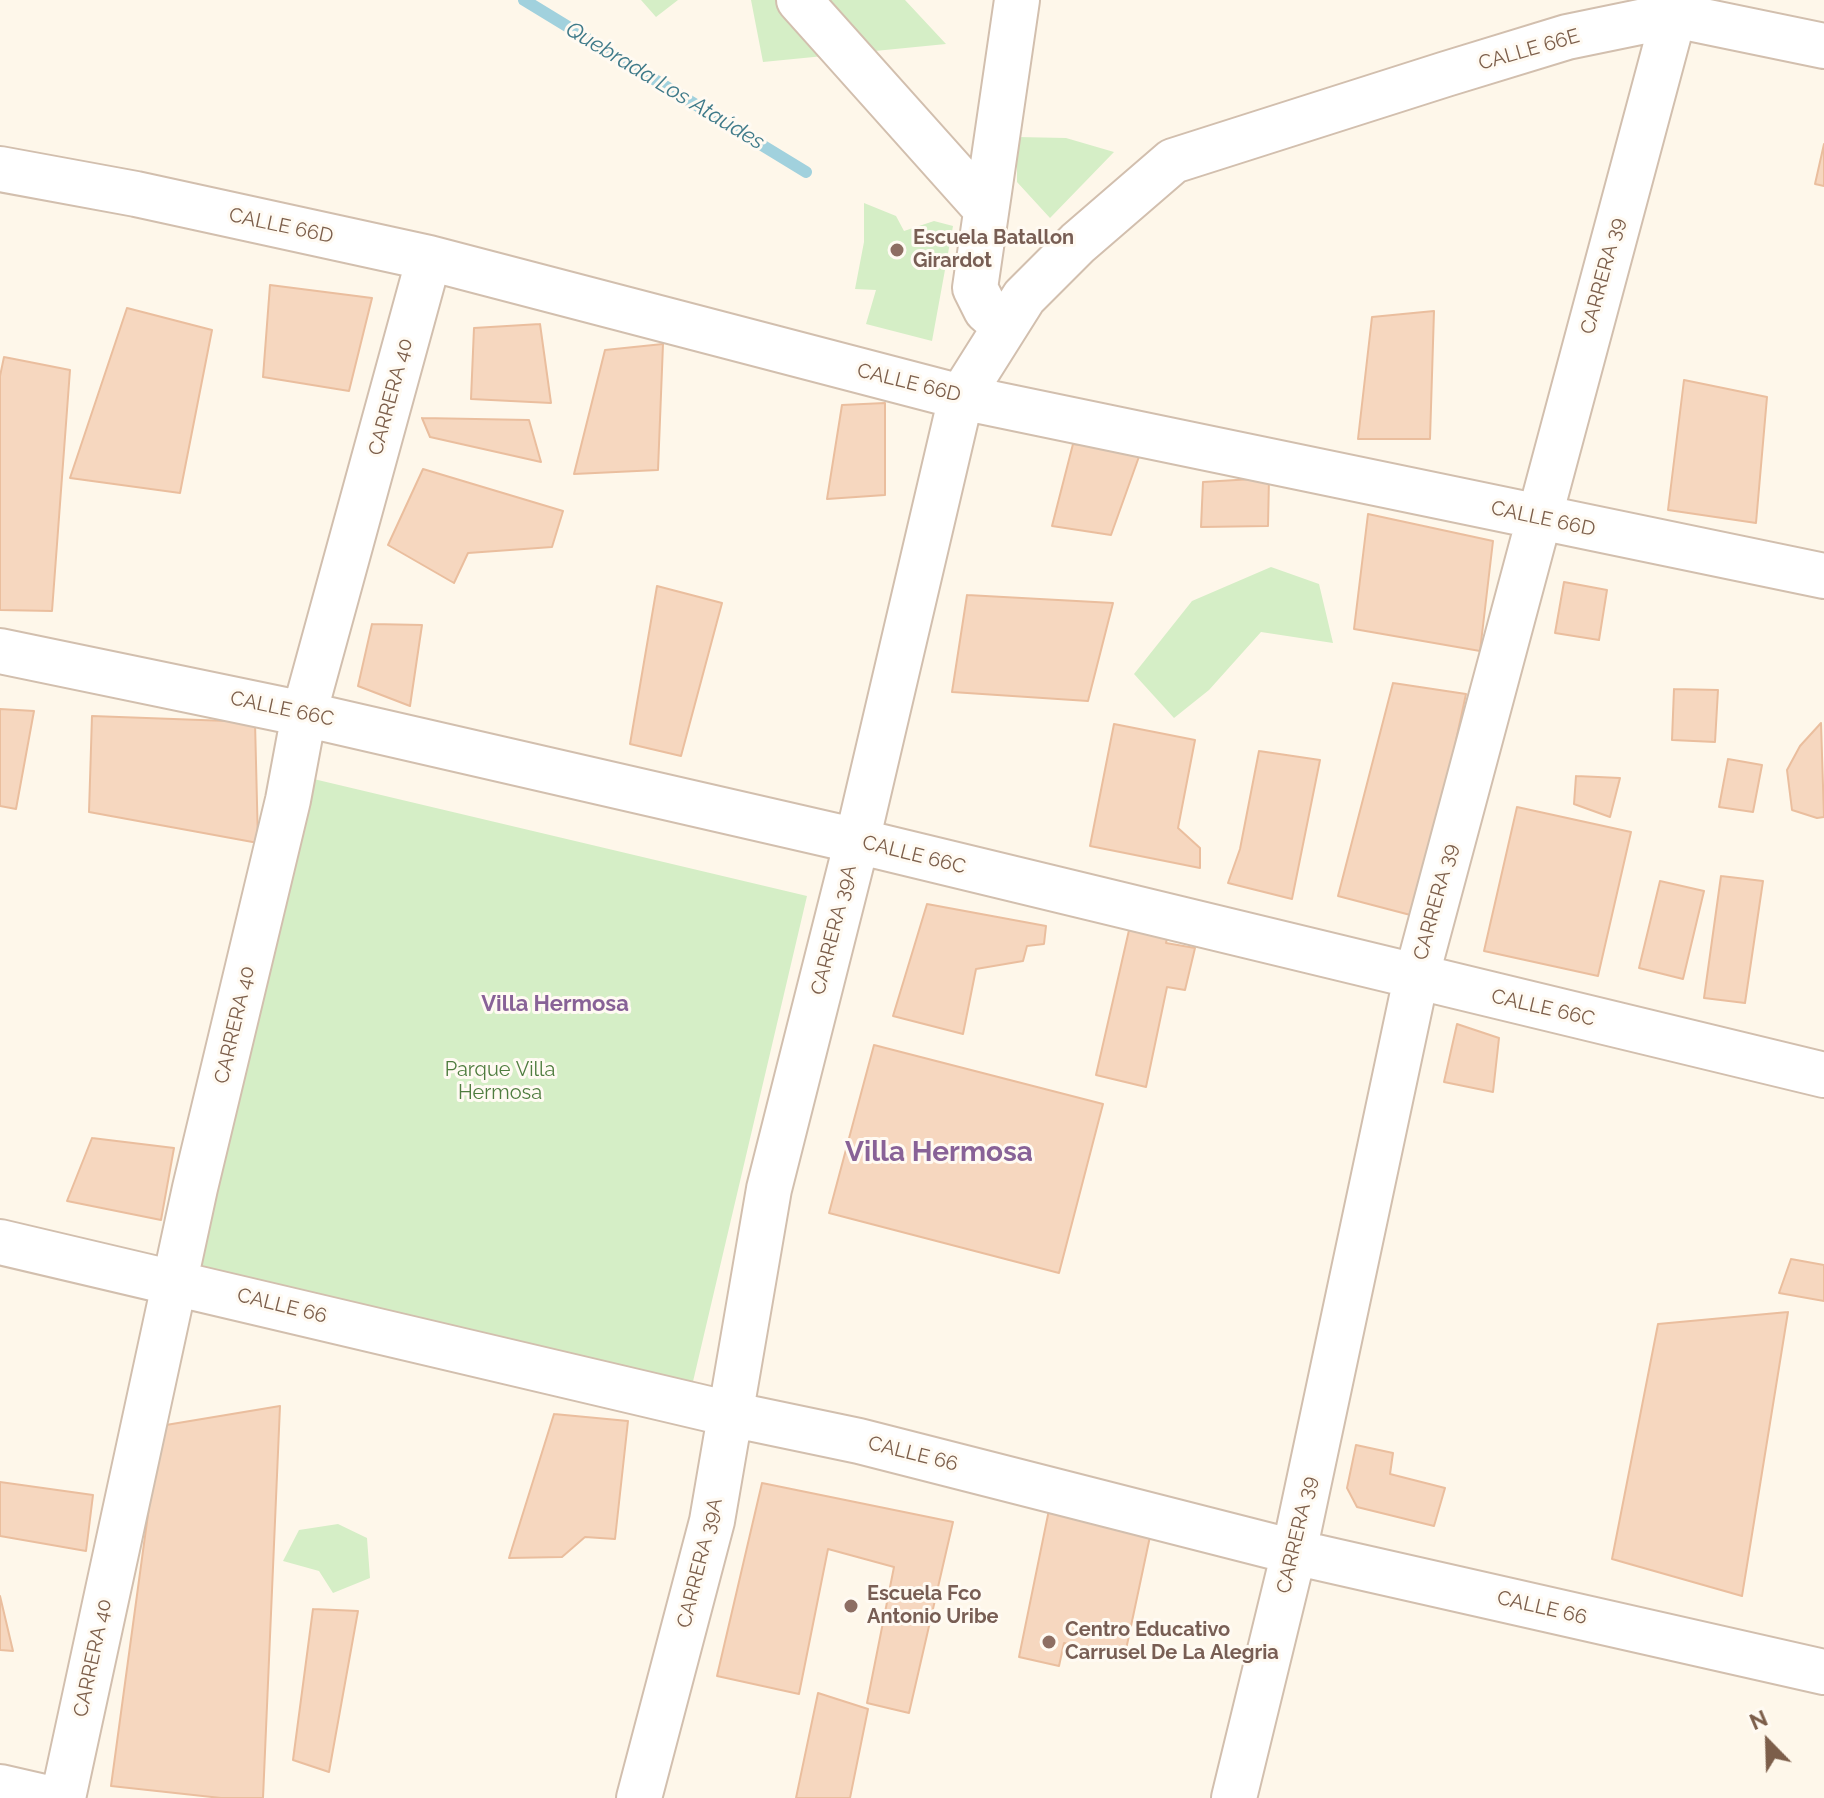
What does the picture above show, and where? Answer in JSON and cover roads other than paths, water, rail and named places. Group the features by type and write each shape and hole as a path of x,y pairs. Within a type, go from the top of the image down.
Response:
{"street":[{"path":"799,0 985,208"},
{"path":"1005,327 986,310 975,288 1017,0"},
{"name":"CALLE 66E","path":"1241,139 1567,37 1674,8 1824,46"},
{"name":"CARRERA 39","path":"1234,1798 1294,1552 1416,978 1674,8"},
{"name":"CARRERA 39A","path":"639,1798 712,1521 769,1189 857,841 961,397 1024,297 1078,243 1173,161 1241,139"},
{"name":"CALLE 66D","path":"0,169 152,197 429,258 961,397 1824,576"},
{"name":"CARRERA 40","path":"63,1798 175,1280 288,800 304,714 429,258"},
{"name":"CALLE 66C","path":"0,651 304,714 857,841 1824,1075"},
{"name":"CALLE 66","path":"0,1242 175,1280 730,1414 859,1441 1294,1552 1824,1672"},
{"path":"0,1787 48,1798"}],"waterway":[{"name":"Quebrada Los Ataúdes","path":"524,0 806,172"}],"place":[{"name":"Escuela Batallon Girardot","path":"897,250"},
{"name":"Escuela Fco Antonio Uribe","path":"851,1606"},
{"name":"Centro Educativo Carrusel De La Alegria","path":"1049,1642"}],"district":[{"name":"Villa Hermosa","path":"555,1004"},
{"name":"Villa Hermosa","path":"939,1153"}],"park label":[{"name":"Parque Villa Hermosa","path":"500,1082"}]}
